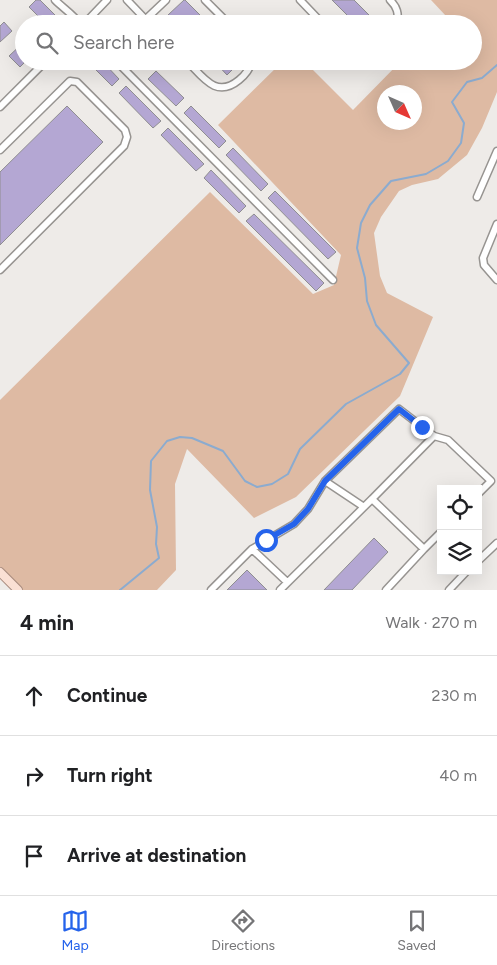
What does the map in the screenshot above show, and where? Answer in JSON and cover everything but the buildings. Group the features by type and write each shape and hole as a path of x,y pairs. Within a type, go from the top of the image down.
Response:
{"main road":[{"path":"0,572 18,590"}],"street":[{"path":"55,0 72,15"},
{"path":"91,15 107,0"},
{"path":"127,0 141,15"},
{"path":"154,15 166,0"},
{"path":"205,0 220,15"},
{"path":"300,0 314,15"},
{"path":"390,0 396,6 398,15"},
{"path":"0,107 37,70"},
{"path":"125,70 333,280"},
{"path":"196,70 207,82 217,88 225,88 235,84 248,70"},
{"path":"0,150 70,81 77,82 125,130 127,137 124,146 0,270"},
{"path":"477,197 497,151"},
{"path":"497,224 482,258 484,265 497,280"},
{"path":"211,590 252,549 294,524 308,509 325,481 399,409 434,436 448,440 497,487"},
{"path":"280,590 434,436"},
{"path":"325,481 364,507"},
{"path":"482,490 491,481"},
{"path":"372,499 424,549"},
{"path":"386,590 437,536"},
{"path":"482,557 497,542"},
{"path":"252,549 287,582"},
{"path":"449,590 464,575"}],"shaded area":[{"path":"431,0 497,0 497,92 482,128 467,155 438,179 412,185 399,191 381,217 374,233 380,276 387,293 433,317 400,396 296,497 254,518 187,449 175,484 176,570 157,590 17,590 0,573 0,400 210,192 313,294 334,285 341,255 218,125 274,70 313,70 353,110 377,86 377,130 422,130 422,85 377,85 392,70 482,70 482,15 445,15"}],"waterway":[{"path":"120,590 159,558 156,544 157,527 150,490 151,461 167,441 180,437 192,438 223,451 245,481 257,487 272,484 288,474 300,449 346,404 400,374 409,363 376,325 367,301 365,278 357,248 361,223 370,205 391,181 426,174 448,161 461,143 464,123 452,102 467,82 482,78 497,65"}],"route":[{"path":"266,540 294,524 308,509 325,481 399,409 422,427"}]}
